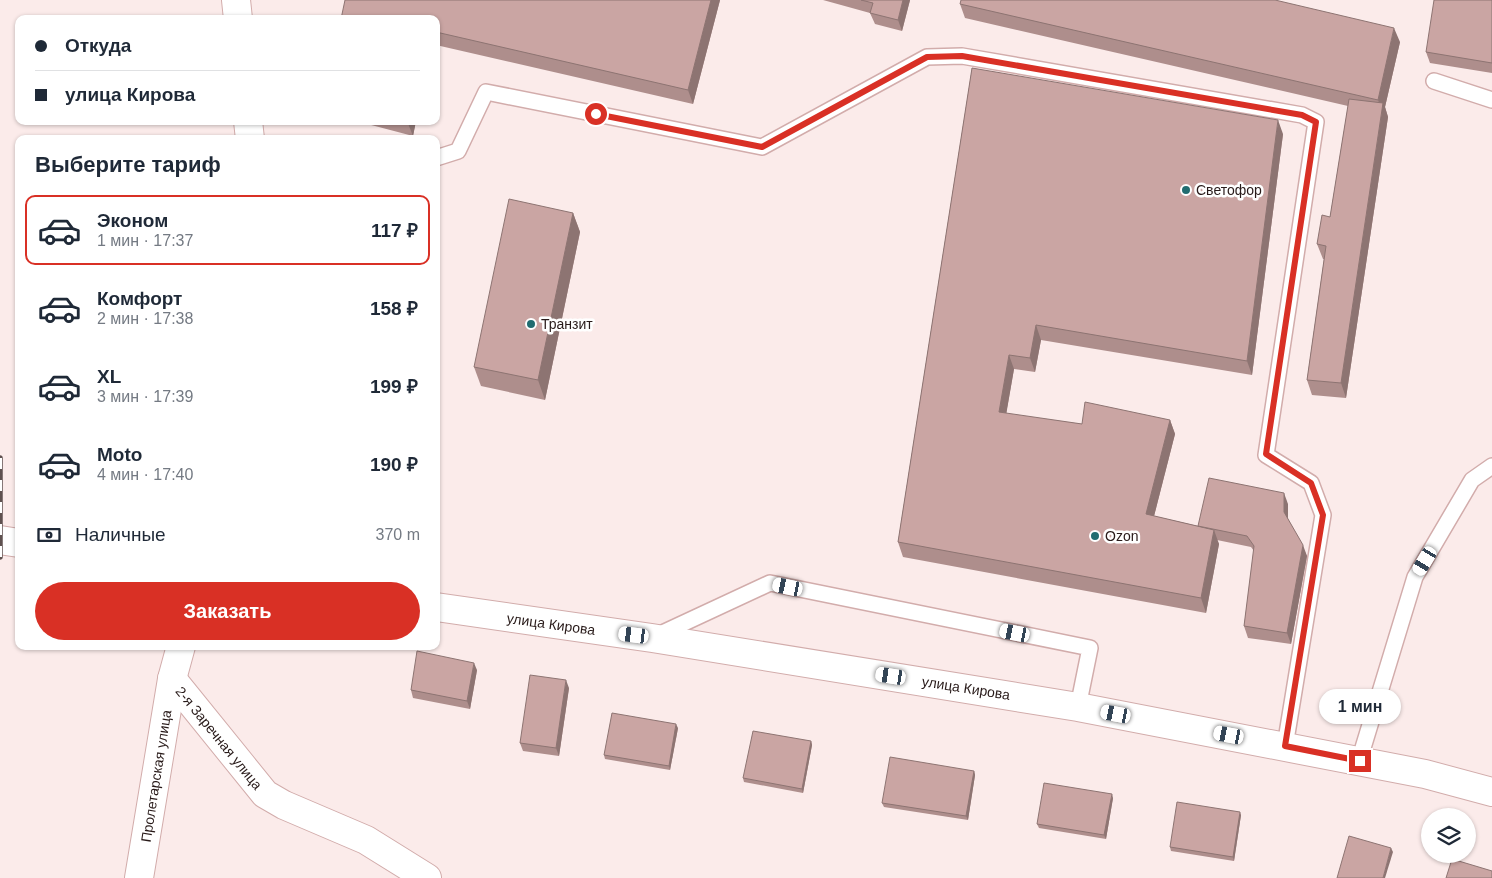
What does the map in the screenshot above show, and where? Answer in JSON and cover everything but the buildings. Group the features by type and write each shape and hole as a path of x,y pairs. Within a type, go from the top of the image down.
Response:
{"street":[{"path":"236,0 238,15"},
{"path":"0,540 15,542"},
{"name":"улица Кирова","path":"440,608 652,638 1078,707 1425,774 1492,792"},
{"name":"Пролетарская улица","path":"139,878 172,679 180,650"},
{"name":"2-я Заречная улица","path":"172,679 266,794 284,805 366,840 427,878"}],"lane":[{"path":"440,157 458,151 486,92 762,147 927,57 962,56 1302,115 1316,122 1266,454 1311,483 1323,515 1285,746"},
{"path":"1434,81 1492,100"},
{"path":"1360,761 1415,577 1472,480 1492,466"},
{"path":"652,638 770,583 1090,648 1078,707"}],"railway":[{"path":"0,458 0,557"}],"place":[{"name":"Светофор","path":"1186,190"},
{"name":"Транзит","path":"531,324"},
{"name":"Ozon","path":"1095,536"}],"route":[{"path":"596,114 762,147 927,57 962,56 1302,115 1316,122 1266,454 1311,483 1323,515 1285,746 1360,761"}]}
